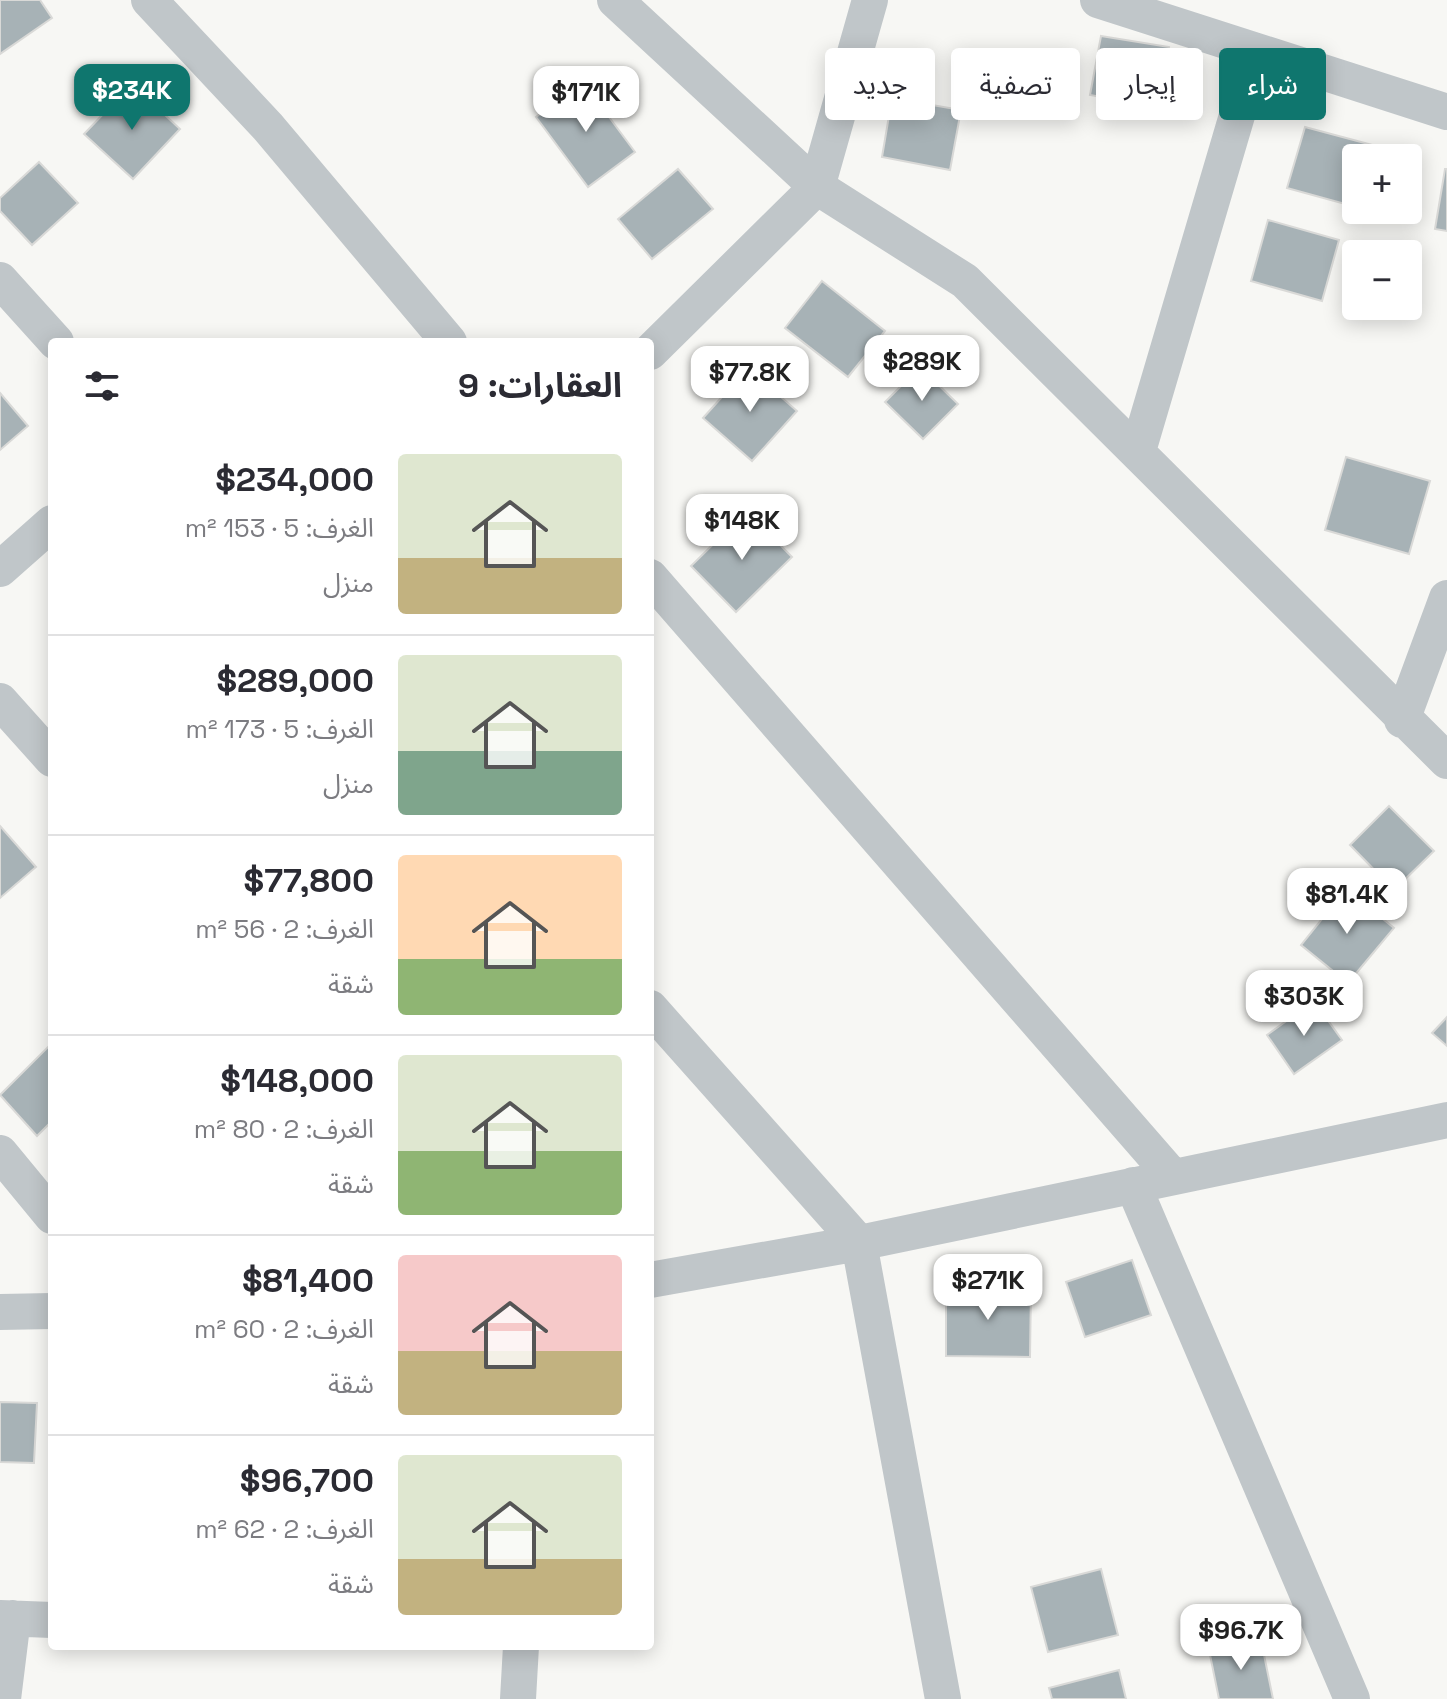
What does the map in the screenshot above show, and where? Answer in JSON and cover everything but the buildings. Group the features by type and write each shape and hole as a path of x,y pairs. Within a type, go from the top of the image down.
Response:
{"street":[{"path":"149,0 268,127 446,338"},
{"path":"615,0 817,187 965,281 1138,451 1402,720 1447,761"},
{"path":"654,348 817,187 870,0"},
{"path":"1098,0 1247,48"},
{"path":"1326,73 1447,112"},
{"path":"1138,451 1236,120"},
{"path":"0,280 52,338"},
{"path":"0,569 48,527"},
{"path":"654,582 1173,1177"},
{"path":"1402,720 1447,598"},
{"path":"0,701 48,755"},
{"path":"654,1012 859,1243 943,1699"},
{"path":"654,1279 859,1243 1447,1120"},
{"path":"0,1153 48,1211"},
{"path":"1133,1185 1352,1699"},
{"path":"0,1312 48,1311"},
{"path":"3,1699 6,1618 48,1620"},
{"path":"518,1699 521,1650"}]}
